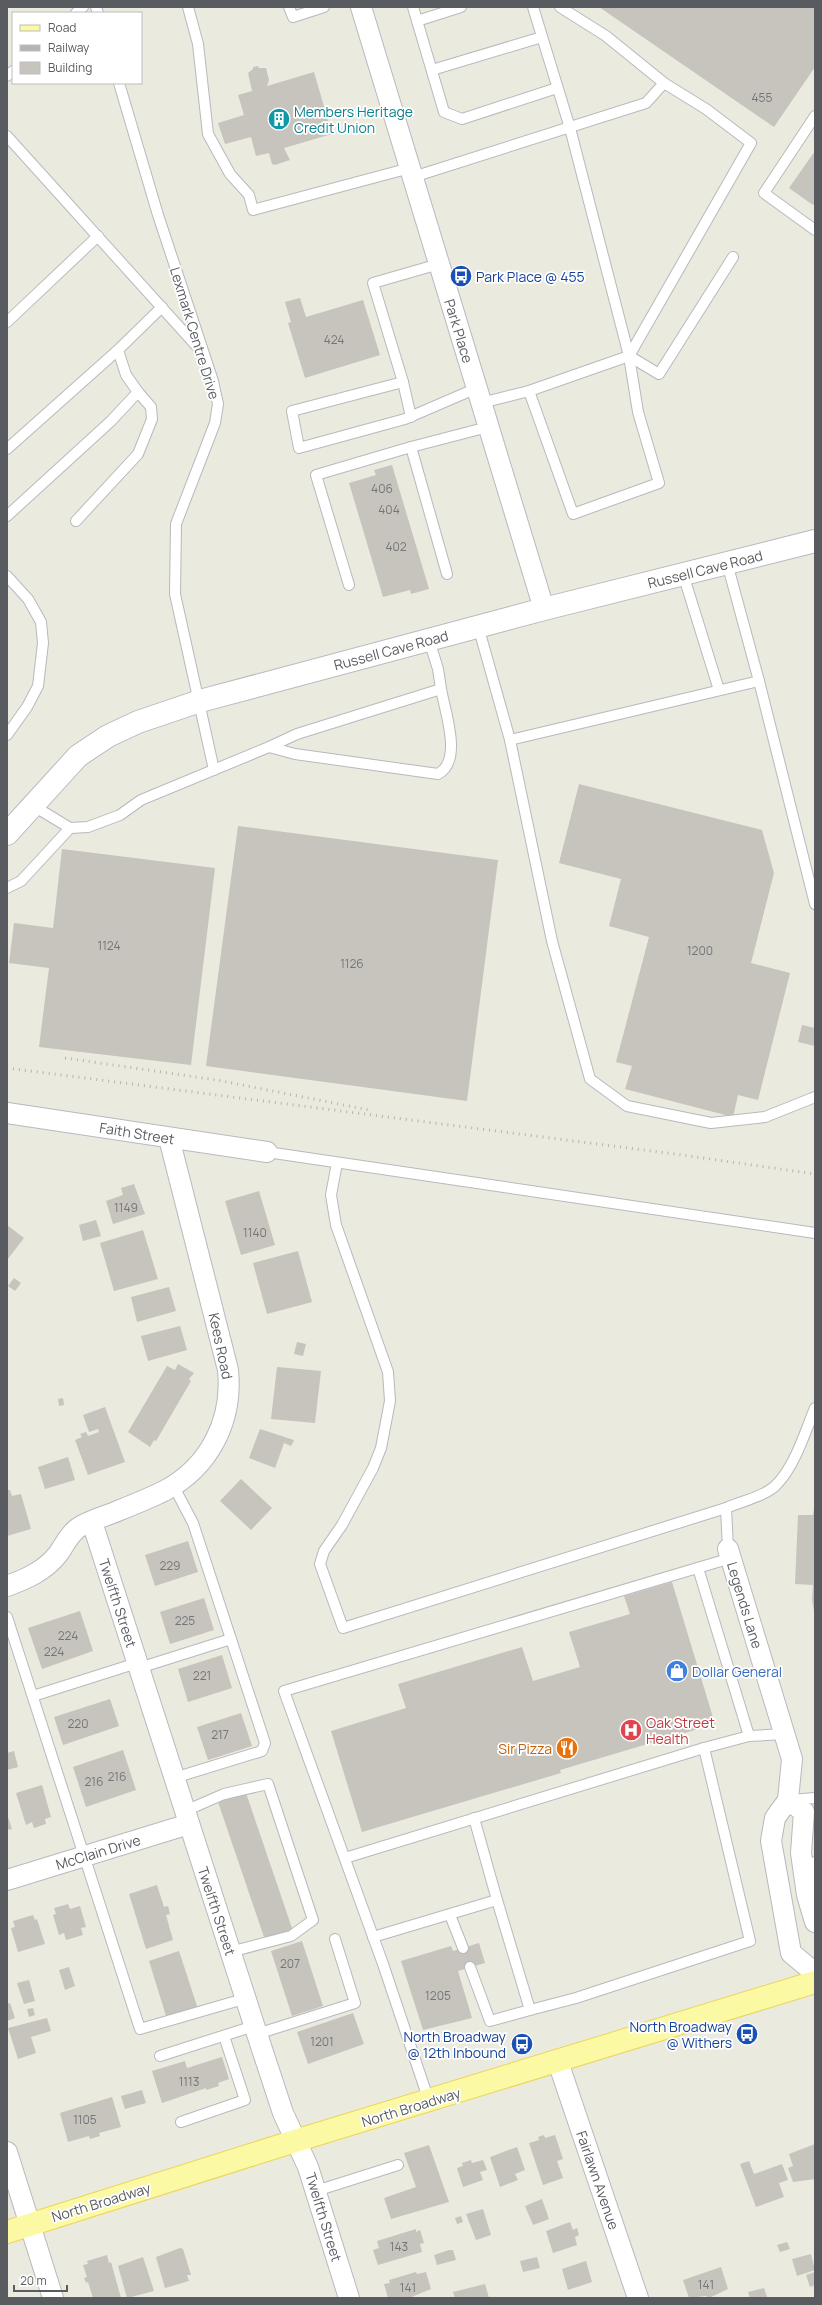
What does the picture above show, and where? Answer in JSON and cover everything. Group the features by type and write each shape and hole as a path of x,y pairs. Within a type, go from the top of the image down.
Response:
{"main road":[{"name":"North Broadway","path":"7,2232 295,2141 558,2062 815,1982"}],"street":[{"name":"Park Place","path":"361,7 544,609"},
{"name":"Russell Cave Road","path":"7,834 78,756 108,736 138,722 200,701 478,626 815,541"},
{"name":"Faith Street","path":"7,1113 267,1152"},
{"name":"Kees Road","path":"7,1586 22,1581 48,1566 78,1528 173,1485 187,1476 203,1460 215,1442 228,1406 230,1386 223,1344 169,1138"},
{"name":"Twelfth Street","path":"92,1522 283,2113 295,2141 307,2163 348,2298"},
{"name":"Legends Lane","path":"730,1554 792,1759 788,1800"},
{"path":"815,1922 809,1869 800,1853 804,1812 788,1800 775,1818 771,1841 791,1953 815,1972"},
{"name":"McClain Drive","path":"7,1880 85,1856 187,1818"},
{"name":"Fairlawn Avenue","path":"558,2062 638,2298"},
{"path":"7,2152 53,2298"}],"lane":[{"path":"188,7 198,44 208,134 230,174 249,195 253,210 411,173 570,128 646,104 664,83"},
{"path":"289,7 293,17 324,7"},
{"path":"413,7 444,112 462,119 557,88"},
{"path":"417,21 461,7"},
{"path":"528,391 573,514 659,483 638,412 629,356 570,128 533,7"},
{"path":"403,382 292,410 299,448 411,417 479,395 528,391 629,356 751,143 706,109 664,83 606,36 560,7"},
{"path":"432,70 542,37"},
{"name":"Lexmark Centre Drive","path":"119,84 158,215 213,382 218,404 215,423 176,524 176,594 214,770"},
{"path":"815,116 764,193 815,230"},
{"path":"7,136 162,306 203,354"},
{"path":"7,322 98,236"},
{"path":"629,356 660,374 733,257"},
{"path":"411,417 403,382 373,283 439,264"},
{"path":"7,449 118,350 162,306"},
{"path":"76,521 138,454 152,419 151,407 126,375 118,350"},
{"path":"7,516 111,421 138,392"},
{"path":"349,585 316,475 411,447 488,427"},
{"path":"411,447 447,574"},
{"path":"727,563 759,681 815,904"},
{"path":"683,574 718,690"},
{"path":"7,576 28,599 38,616 41,622 43,644 38,686 27,707 7,735"},
{"path":"478,626 510,740 552,941 590,1079 627,1106 711,1123 765,1116 815,1097"},
{"path":"269,748 295,754 438,774 444,771 453,752 438,669 429,640"},
{"path":"510,740 759,681"},
{"path":"32,805 70,828 88,827 120,815 141,800 269,748 297,734 441,689"},
{"path":"7,888 21,881 70,828"},
{"path":"267,1152 815,1233"},
{"path":"337,1163 331,1195 336,1225 388,1372 390,1401 381,1448 373,1468 342,1525 324,1551 320,1564 344,1628 726,1508 761,1494 778,1483 791,1463 815,1408"},
{"path":"173,1485 193,1523 265,1743 262,1751 174,1778"},
{"path":"429,2101 373,1937 284,1691 698,1568 730,1554 726,1508"},
{"path":"698,1568 749,1736"},
{"path":"7,1618 140,2029 247,1998"},
{"path":"33,1696 231,1639"},
{"path":"345,1858 704,1748 749,1736 784,1734"},
{"path":"470,1967 490,2021 576,1998 750,1941 704,1748"},
{"path":"187,1818 224,1794 268,1784 313,1920 291,1936 230,1952"},
{"path":"788,1800 815,1798"},
{"path":"474,1818 530,2010"},
{"path":"373,1937 497,1900"},
{"path":"450,1915 463,1948"},
{"path":"160,2056 224,2036 256,2030 355,2003 336,1939"},
{"path":"181,2122 245,2100 224,2036"},
{"path":"316,2191 398,2166"}],"building":[{"path":"599,7 815,7 815,67 774,127"},
{"name":"Members Heritage Credit Union","path":"258,66 259,68 266,68 269,80 267,86 314,72 332,134 284,148 290,160 275,165 272,164 269,153 256,156 251,137 225,144 218,123 244,115 238,95 252,91 248,73 253,69 253,67"},
{"path":"815,151 815,203 813,205 789,188"},
{"path":"300,298 306,317 363,300 380,355 305,378 288,323 291,322 285,302"},
{"path":"392,465 429,589 411,594 410,590 383,597 349,483 376,475 374,470"},
{"path":"579,784 762,830 774,873 751,963 790,973 758,1100 738,1095 733,1117 625,1089 632,1066 616,1062 649,937 609,926 621,879 559,863"},
{"path":"238,826 498,860 467,1101 206,1066"},
{"path":"62,849 215,868 191,1065 39,1047 49,968 9,963 14,923 53,928"},
{"path":"802,1025 815,1028 815,1046 798,1042"},
{"path":"134,1184 145,1214 113,1224 106,1201 123,1195 121,1188"},
{"path":"259,1191 275,1245 241,1255 225,1201"},
{"path":"96,1220 101,1236 83,1241 79,1225"},
{"path":"7,1225 24,1238 7,1260"},
{"path":"143,1230 158,1279 114,1291 100,1243"},
{"path":"298,1251 312,1302 267,1314 253,1263"},
{"path":"14,1278 21,1283 15,1291 8,1286"},
{"path":"169,1287 176,1311 137,1322 131,1297"},
{"path":"180,1326 187,1350 148,1361 141,1336"},
{"path":"297,1342 306,1344 303,1356 294,1354"},
{"path":"178,1364 194,1373 189,1379 191,1381 156,1441 154,1440 150,1447 128,1432 167,1366 175,1370"},
{"path":"277,1367 321,1371 315,1423 271,1419"},
{"path":"63,1398 64,1405 59,1406 58,1399"},
{"path":"105,1407 125,1462 88,1475 75,1440 82,1437 80,1434 86,1432 88,1436 99,1432 98,1429 89,1432 83,1415"},
{"path":"260,1429 294,1440 291,1446 284,1443 275,1468 249,1458"},
{"path":"68,1457 75,1480 45,1489 38,1467"},
{"path":"241,1479 272,1508 251,1530 220,1501"},
{"path":"7,1490 10,1490 12,1496 21,1494 31,1529 7,1536"},
{"path":"814,1508 814,1611 812,1600 813,1585 795,1584 798,1515 813,1515"},
{"path":"188,1541 198,1572 155,1586 145,1555"},
{"path":"672,1582 715,1724 560,1770 561,1773 362,1832 331,1731 406,1708 398,1684 522,1647 533,1681 580,1667 569,1632 630,1614 624,1596"},
{"path":"204,1598 214,1630 170,1644 160,1612"},
{"path":"80,1611 93,1651 42,1669 28,1628"},
{"path":"222,1655 232,1688 188,1702 178,1669"},
{"path":"110,1699 119,1726 63,1745 54,1717"},
{"path":"241,1713 252,1746 208,1760 197,1727"},
{"path":"123,1750 136,1790 86,1807 73,1767"},
{"path":"14,1751 18,1767 7,1770 7,1753"},
{"path":"42,1785 51,1817 45,1819 46,1824 34,1828 32,1822 26,1825 16,1793"},
{"path":"246,1793 293,1931 265,1940 218,1802"},
{"path":"7,1814 12,1829 7,1830"},
{"path":"157,1885 164,1907 168,1906 170,1914 166,1915 173,1940 146,1949 129,1894"},
{"path":"68,1904 70,1909 80,1906 86,1927 81,1928 83,1935 66,1940 64,1933 59,1935 53,1915 56,1914 54,1908"},
{"path":"33,1915 35,1920 37,1919 45,1944 18,1952 11,1928 15,1927 13,1921"},
{"path":"302,1941 323,2006 292,2016 271,1951"},
{"path":"479,1943 485,1963 458,1971 472,2018 423,2030 401,1961 451,1946 453,1951"},
{"path":"179,1951 198,2009 167,2019 149,1961"},
{"path":"69,1967 75,1986 65,1990 59,1970"},
{"path":"29,1980 35,2001 24,2004 17,1983"},
{"path":"10,2003 15,2018 7,2021 7,2004"},
{"path":"33,2008 35,2015 29,2017 27,2009"},
{"path":"353,2013 364,2044 308,2064 297,2032"},
{"path":"47,2018 51,2031 31,2037 36,2053 18,2059 8,2028"},
{"path":"222,2057 229,2079 218,2083 219,2086 206,2090 206,2088 162,2103 152,2071 185,2061 187,2068"},
{"path":"142,2090 146,2103 125,2109 121,2096"},
{"path":"112,2097 121,2127 99,2133 100,2136 90,2139 89,2136 68,2142 60,2113"},
{"path":"544,2135 545,2138 555,2135 563,2159 557,2161 563,2178 543,2185 529,2143 539,2140 538,2137"},
{"path":"815,2144 815,2179 793,2182 788,2168 793,2166 789,2154"},
{"path":"429,2145 449,2202 391,2219 384,2198 416,2187 404,2153"},
{"path":"517,2147 525,2170 515,2174 518,2180 500,2187 490,2157"},
{"path":"471,2160 472,2163 483,2160 487,2170 480,2172 483,2180 463,2187 457,2168 463,2166 462,2163"},
{"path":"749,2161 754,2174 782,2164 788,2180 779,2183 784,2197 756,2207 740,2164"},
{"path":"542,2199 549,2219 533,2225 525,2206"},
{"path":"483,2209 491,2235 476,2240 466,2214"},
{"path":"461,2216 463,2222 457,2224 455,2218"},
{"path":"570,2222 573,2230 577,2228 579,2235 575,2237 577,2245 553,2253 546,2231"},
{"path":"416,2229 416,2232 420,2230 424,2243 420,2244 422,2252 378,2265 373,2250 379,2248 377,2241"},
{"path":"787,2242 790,2249 780,2252 777,2245"},
{"path":"180,2248 183,2249 191,2275 187,2275 189,2281 165,2288 156,2257"},
{"path":"453,2250 456,2260 437,2265 434,2255"},
{"path":"811,2254 815,2270 797,2276 792,2259"},
{"path":"107,2255 109,2263 111,2262 121,2298 93,2298 88,2282 86,2283 84,2278 87,2277 83,2265 88,2264 87,2261"},
{"path":"143,2257 154,2291 127,2298 118,2266"},
{"path":"537,2257 540,2268 523,2272 520,2261"},
{"path":"586,2261 592,2282 568,2290 562,2269"},
{"path":"721,2267 728,2289 709,2298 706,2296 689,2298 683,2280"},
{"path":"416,2272 417,2274 426,2272 431,2289 409,2298 388,2298 384,2284 390,2283 389,2280"},
{"path":"815,2272 815,2285 810,2287 806,2275"},
{"path":"485,2284 489,2298 455,2298 453,2292"},
{"path":"764,2288 767,2297 750,2298 748,2292"}],"railway":[{"path":"65,1058 217,1080 369,1110"},
{"path":"7,1068 675,1154 815,1174"}],"place":[{"name":"Members Heritage Credit Union","path":"279,119"},
{"name":"Park Place @ 455","path":"461,276"},
{"name":"Dollar General","path":"677,1671"},
{"name":"Oak Street Health","path":"631,1730"},
{"name":"Sir Pizza","path":"567,1748"},
{"name":"North Broadway @ Withers","path":"747,2034"},
{"name":"North Broadway @ 12th Inbound","path":"522,2044"}]}
